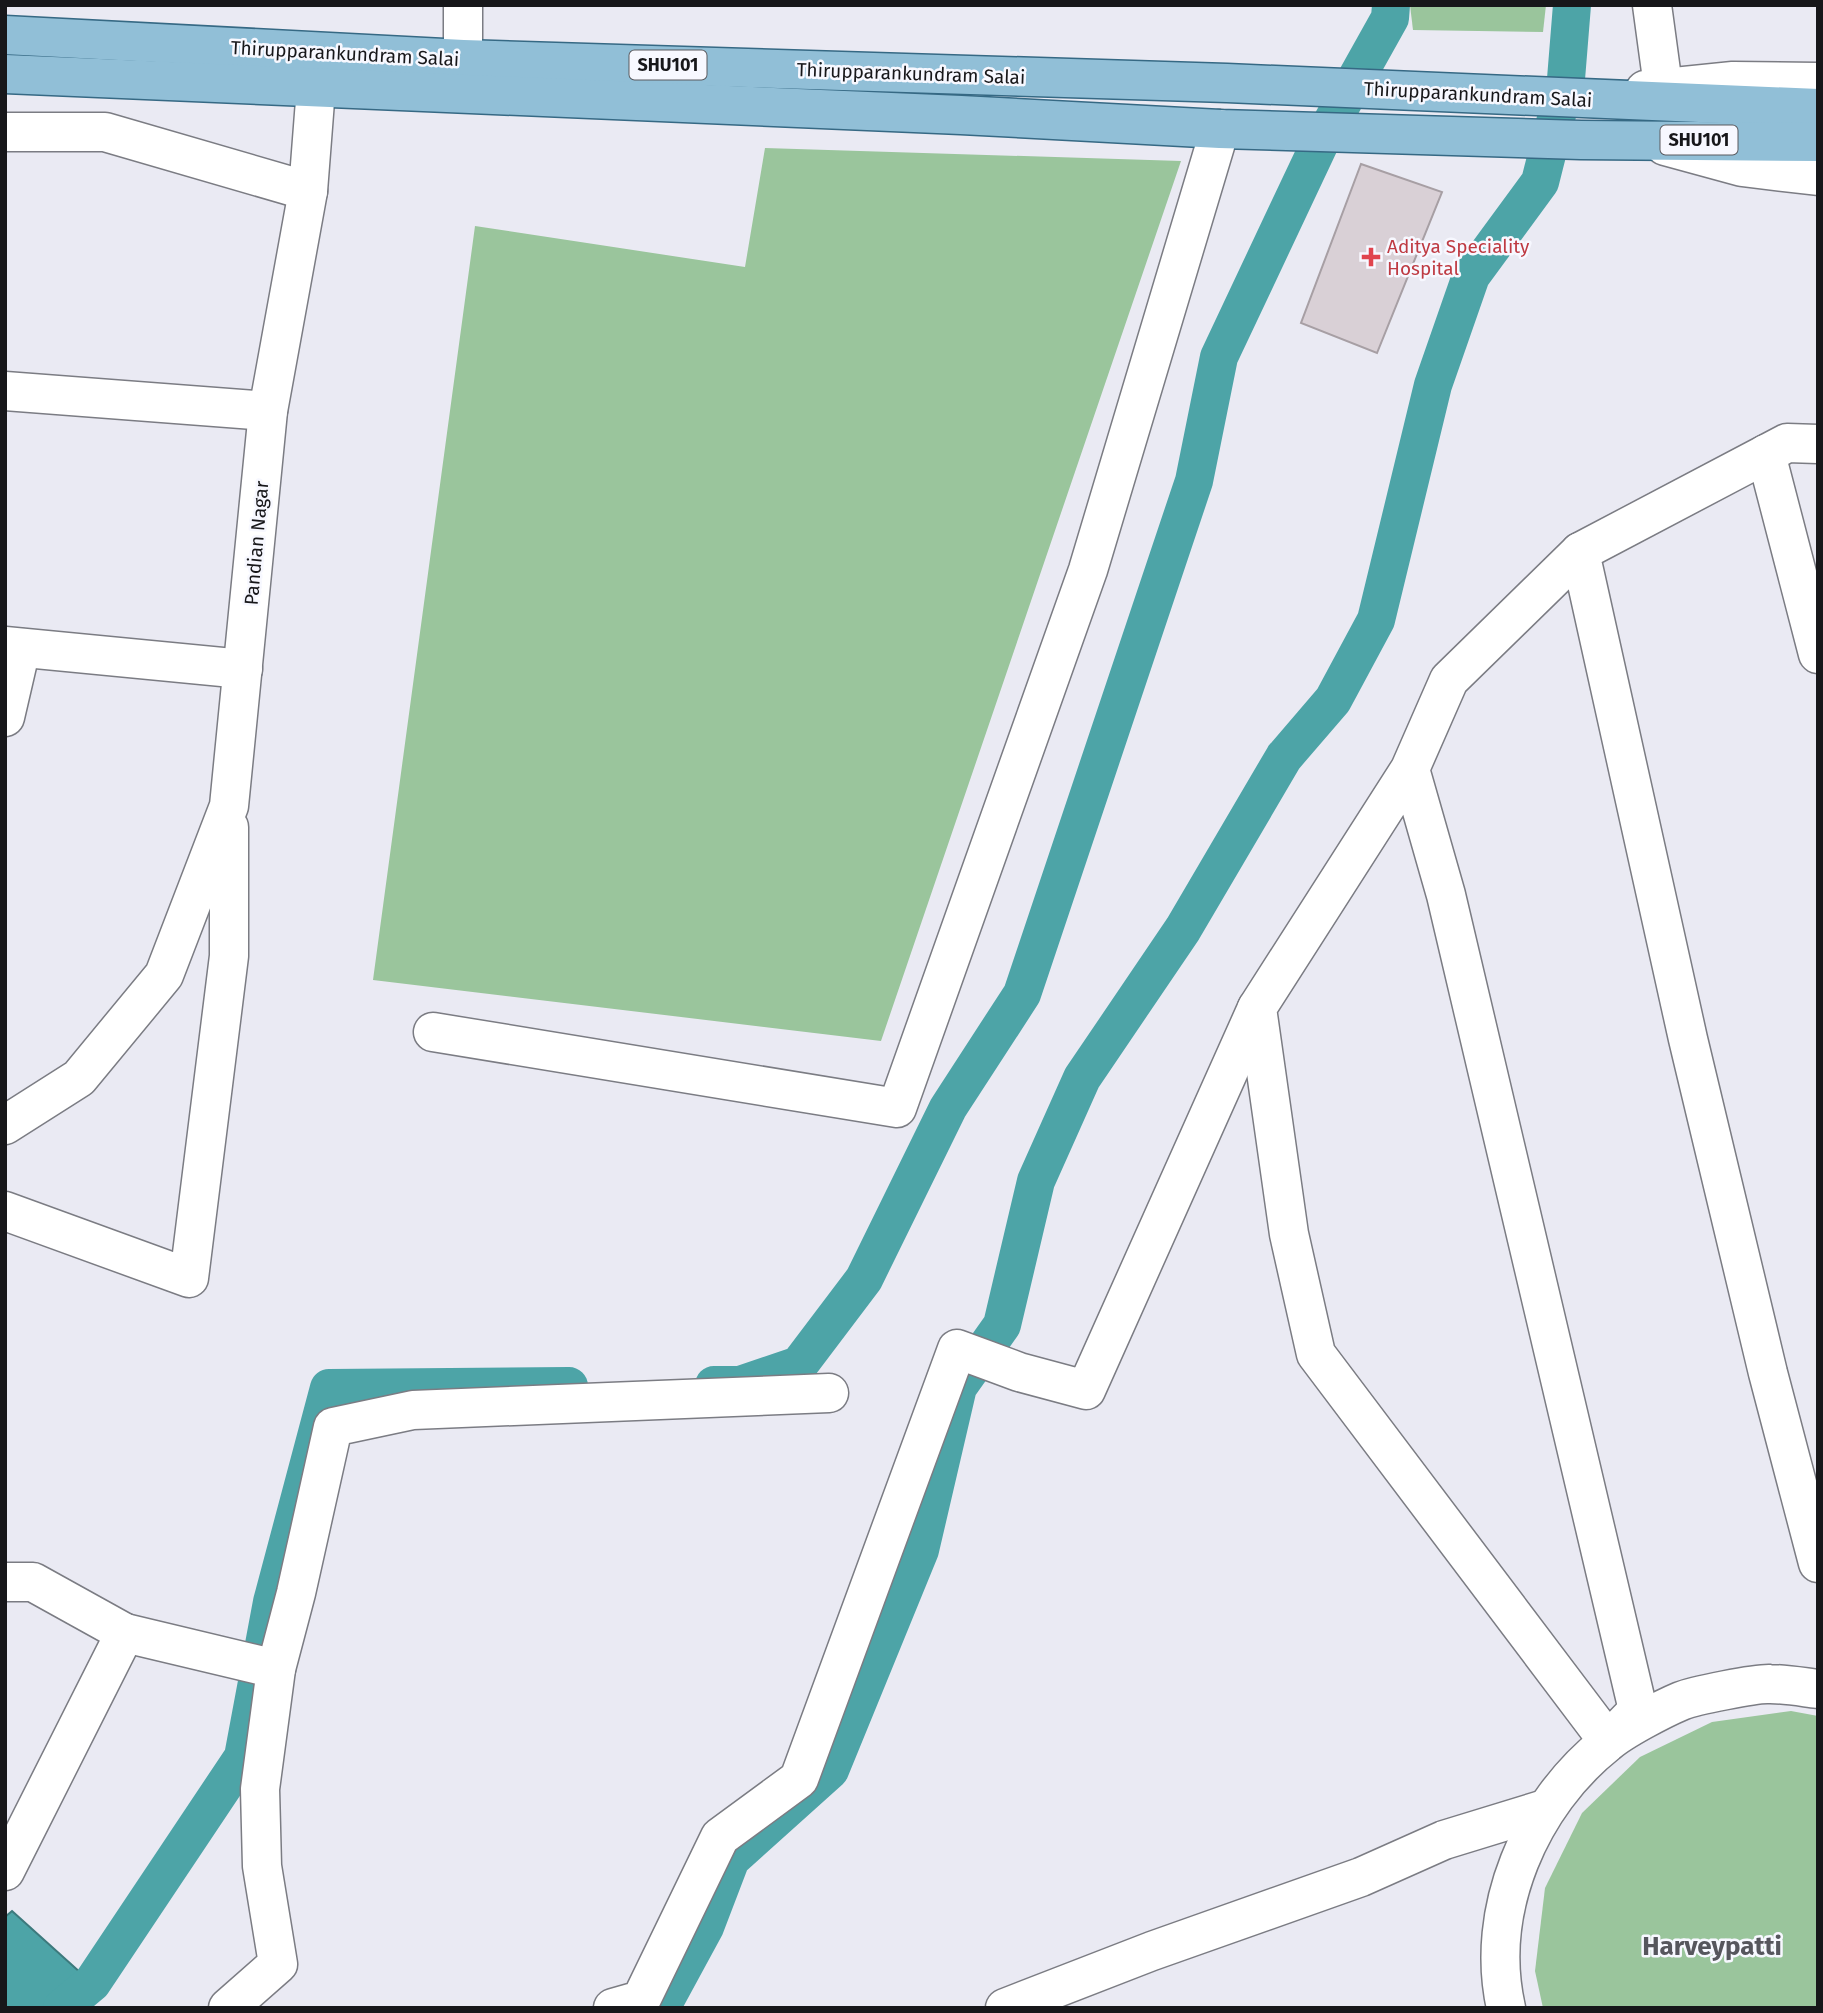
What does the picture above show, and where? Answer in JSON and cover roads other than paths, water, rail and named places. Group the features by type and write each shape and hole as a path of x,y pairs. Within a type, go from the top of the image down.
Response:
{"main road":[{"name":"Thirupparankundram Salai","path":"5,35 463,59 1331,88 1818,108"},
{"name":"Thirupparankundram Salai","path":"5,74 1220,129 1581,140 1818,142"}],"street":[{"path":"463,5 463,59"},
{"path":"1652,5 1663,86"},
{"path":"1595,100 1663,86 1733,81 1818,82"},
{"name":"Pandian Nagar","path":"5,1125 79,1078 164,975 229,806 268,411 308,191 316,88"},
{"path":"433,1032 897,1108 1088,570 1220,129"},
{"path":"5,132 105,132 308,191"},
{"path":"1643,140 1742,167 1818,176"},
{"path":"5,391 268,411"},
{"path":"613,2008 641,2000 720,1837 799,1779 957,1349 1019,1372 1086,1390 1257,1008 1410,769 1449,680 1580,552 1787,443 1818,444"},
{"path":"1766,454 1818,654"},
{"path":"1580,552 1688,1039 1768,1373 1818,1563"},
{"path":"5,717 13,647 243,669"},
{"path":"1410,769 1446,895 1638,1710 1574,1772 1545,1809 1517,1866 1502,1926 1502,1989 1506,2008"},
{"path":"5,1211 189,1278 229,956 229,806"},
{"path":"1257,1008 1289,1234 1316,1354 1608,1741"},
{"path":"228,2008 278,1964 262,1866 260,1789 263,1666 296,1593 332,1427 413,1410 829,1393"},
{"path":"5,1582 33,1582 125,1633 263,1666"},
{"path":"5,1871 125,1633"},
{"path":"1608,1741 1683,1700 1767,1683 1818,1689"},
{"path":"1005,2008 1152,1951 1361,1877 1444,1840 1545,1809"}],"water":[{"path":"12,1911 92,1983 62,2008 5,2008 5,1917"}],"waterway":[{"path":"714,1385 740,1385 799,1365 864,1279 948,1108 1022,994 1194,481 1219,357 1319,145 1390,18 1391,5"},
{"path":"661,2008 705,1927 731,1859 830,1770 920,1550 958,1387 1002,1325 1036,1181 1082,1078 1183,929 1284,757 1333,700 1376,620 1433,385 1471,276 1540,182 1566,79 1572,5"},
{"path":"62,2008 92,1983 243,1757 272,1602 329,1388 569,1386"}],"place":[{"name":"Aditya Speciality Hospital","path":"1371,257"}],"district":[{"name":"Harveypatti","path":"1712,1946"}]}
